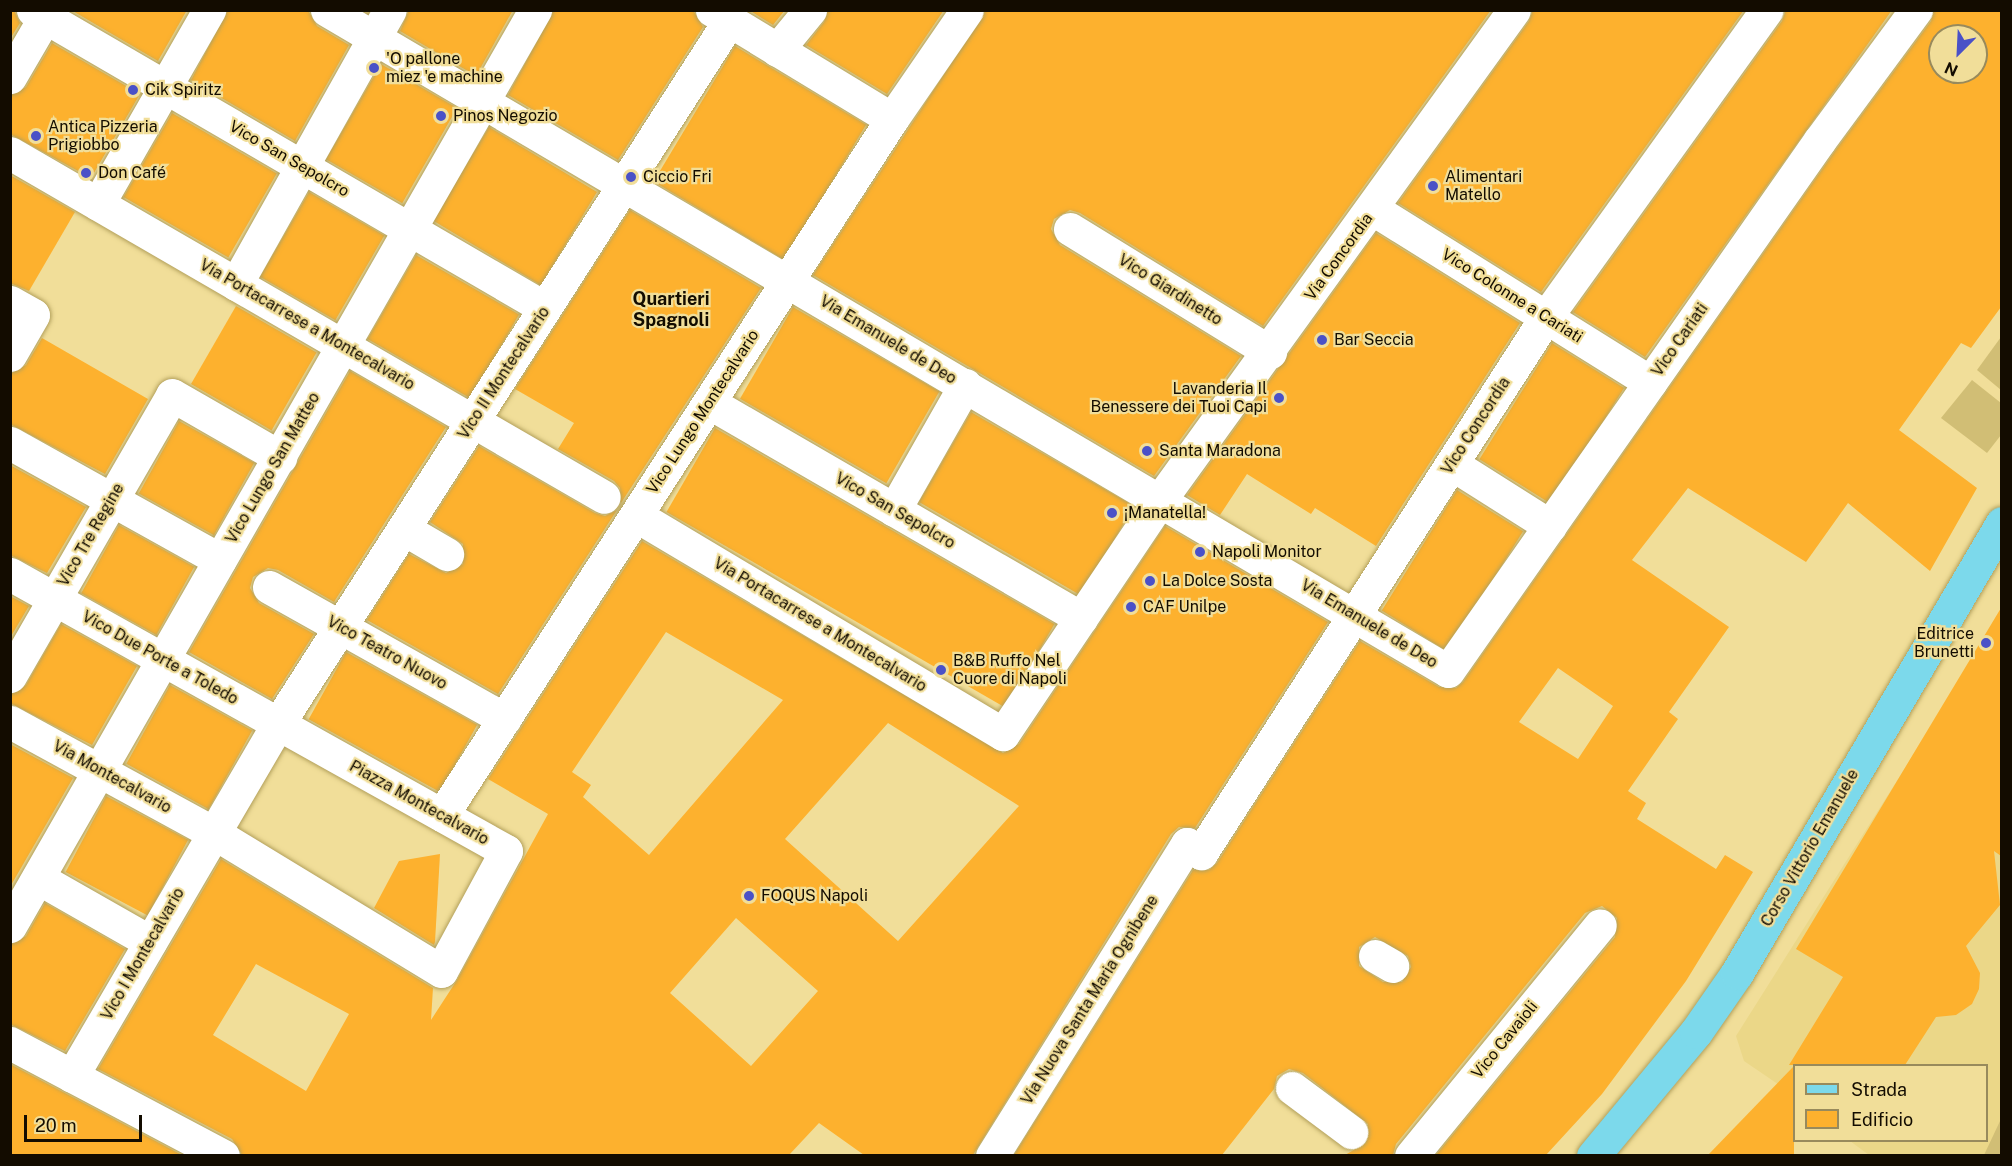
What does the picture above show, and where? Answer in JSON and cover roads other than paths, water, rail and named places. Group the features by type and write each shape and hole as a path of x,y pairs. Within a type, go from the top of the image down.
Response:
{"main road":[{"name":"Corso Vittorio Emanuele","path":"1593,1155 1696,1032 1737,973 2001,523"}],"street":[{"path":"98,204 209,10"},
{"name":"Via Emanuele de Deo","path":"327,10 1448,671"},
{"path":"236,284 300,166 390,10"},
{"name":"Vico Lungo San Matteo","path":"10,926 535,10"},
{"path":"777,50 810,10"},
{"name":"Vico Lungo Montecalvario","path":"442,815 892,119 967,10"},
{"name":"Via Concordia","path":"1160,500 1270,352 1514,10"},
{"name":"Vico Concordia","path":"1194,849 1452,464 1546,317 1767,10"},
{"name":"Vico Cariati","path":"1448,671 1650,382 1916,10"},
{"path":"10,77 42,13"},
{"name":"Vico San Sepolcro","path":"42,13 164,88 545,308"},
{"path":"720,16 892,119"},
{"name":"Vico II Montecalvario","path":"279,724 624,184 720,16"},
{"name":"Via Portacarrese a Montecalvario","path":"10,153 604,497"},
{"name":"Vico Colonne a Cariati","path":"1373,209 1650,382"},
{"name":"Vico Giardinetto","path":"1070,229 1270,352"},
{"path":"10,355 22,309"},
{"path":"894,510 965,385"},
{"name":"Vico Tre Regine","path":"10,676 172,394 280,457"},
{"name":"Vico San Sepolcro","path":"710,403 1081,618"},
{"path":"10,443 220,560"},
{"path":"1452,464 1550,526"},
{"path":"1081,618 1160,500"},
{"name":"Via Portacarrese a Montecalvario","path":"637,516 1003,734 1081,618"},
{"path":"404,529 447,554"},
{"name":"Vico Due Porte a Toledo","path":"10,574 279,724"},
{"name":"Vico Teatro Nuovo","path":"269,587 504,719"},
{"name":"Via Montecalvario","path":"10,722 212,832"},
{"path":"212,832 279,724"},
{"name":"Piazza Montecalvario","path":"212,832 441,971 506,851 279,724"},
{"name":"Vico I Montecalvario","path":"72,1076 212,832"},
{"name":"Via Nuova Santa Maria Ognibene","path":"992,1155 1194,849"},
{"path":"38,878 150,942"},
{"name":"Vico Cavaioli","path":"1411,1155 1500,1032 1600,925"},
{"path":"10,1043 223,1155"},
{"path":"1292,1088 1351,1132"}],"place":[{"name":"'O pallone miez 'e machine","path":"374,68"},
{"name":"Cik Spiritz","path":"133,90"},
{"name":"Pinos Negozio","path":"441,116"},
{"name":"Antica Pizzeria Prigiobbo","path":"36,136"},
{"name":"Don Café","path":"86,173"},
{"name":"Ciccio Fri","path":"631,177"},
{"name":"Alimentari Matello","path":"1433,186"},
{"name":"Bar Seccia","path":"1322,340"},
{"name":"Lavanderia Il Benessere dei Tuoi Capi","path":"1279,398"},
{"name":"Santa Maradona","path":"1147,451"},
{"name":"¡Manatella!","path":"1112,513"},
{"name":"Napoli Monitor","path":"1200,552"},
{"name":"La Dolce Sosta","path":"1150,581"},
{"name":"CAF Unilpe","path":"1131,607"},
{"name":"Editrice Brunetti","path":"1986,643"},
{"name":"B&B Ruffo Nel Cuore di Napoli","path":"941,670"},
{"name":"FOQUS Napoli","path":"749,896"}],"district":[{"name":"Quartieri Spagnoli","path":"671,310"}]}
